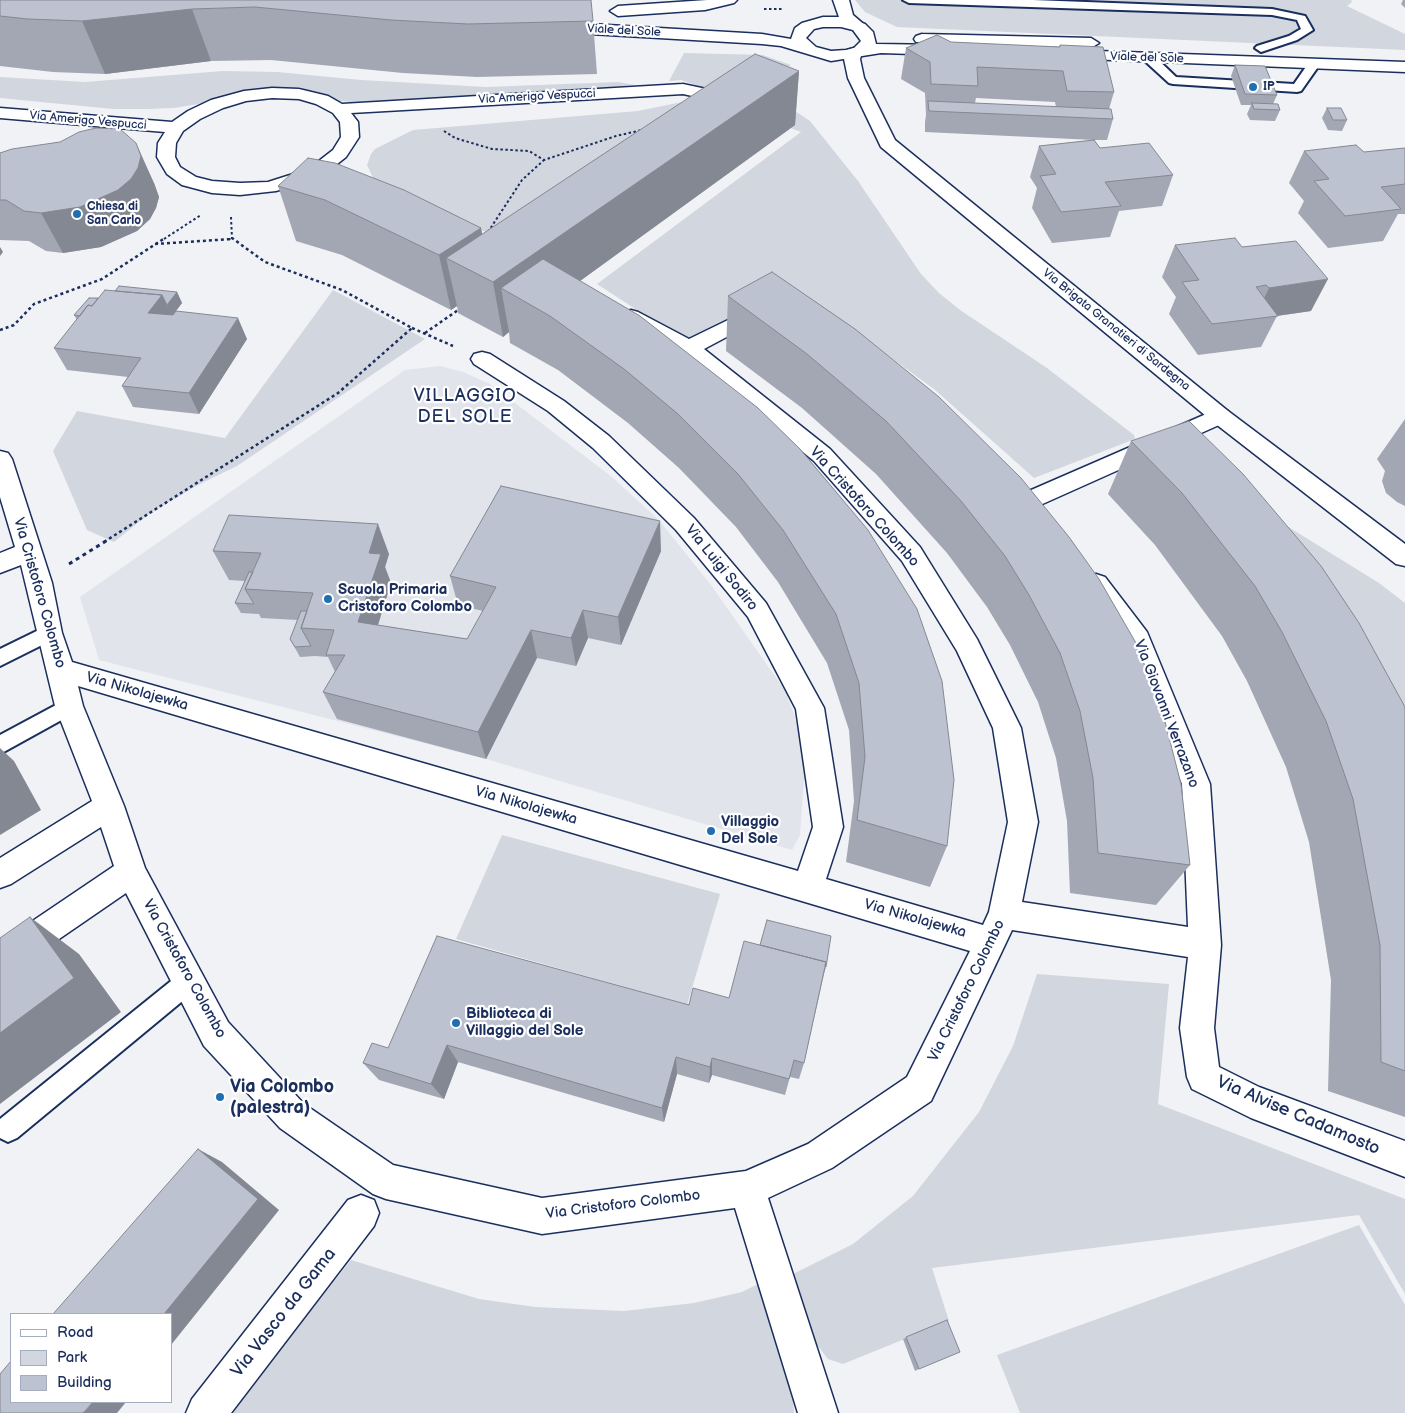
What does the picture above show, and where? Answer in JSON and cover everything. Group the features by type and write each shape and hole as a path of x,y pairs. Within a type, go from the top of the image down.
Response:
{"street":[{"path":"613,29 616,5 705,5 729,0"},
{"path":"810,51 802,45 798,38 801,32 832,18 840,0"},
{"path":"840,0 846,17 862,29 869,42 857,52"},
{"name":"Viale del Sole","path":"678,34 787,30 816,24 842,22 895,38 1405,52"},
{"name":"Viale del Sole","path":"544,26 776,41 831,56 903,48 1150,59 1405,67"},
{"name":"Via Brigata Granatieri di Sardegna","path":"856,78 852,59 857,52"},
{"name":"Via Brigata Granatieri di Sardegna","path":"831,56 847,66 856,78 887,143 1220,416 1405,557"},
{"name":"Via Amerigo Vespucci","path":"0,114 176,128 194,114 217,104 244,96 272,93 299,94 322,100 339,109 683,89 734,100 718,112"},
{"path":"176,128 167,143 166,157 173,170 189,181 212,188 240,190 269,187 288,182 321,168 340,153 350,138 349,122 339,109"},
{"path":"321,168 339,176"},
{"name":"Via Cristoforo Colombo","path":"0,459 6,497 29,551 39,583 49,633 61,670 69,706 109,806 131,872 216,1034 292,1116 386,1181 542,1216 747,1190 820,1156 919,1089 1004,914 1022,822 1007,728 968,646 911,554 822,455 689,348 606,303"},
{"path":"689,348 760,310 783,303"},
{"name":"Via Luigi Sodiro","path":"482,359 556,406 601,442 685,524 757,610 810,708 828,827 808,888"},
{"path":"1048,523 1024,493 1164,440 1220,416"},
{"path":"1164,440 1185,459"},
{"path":"0,564 29,551"},
{"name":"Via Giovanni Verrazano","path":"1078,562 1138,639 1196,784 1205,945"},
{"name":"Via Nikolajewka","path":"61,670 991,942"},
{"path":"0,874 109,806"},
{"path":"0,961 131,872"},
{"path":"1004,914 1205,945"},
{"name":"Via Alvise Cadamosto","path":"1205,945 1197,1028 1204,1077 1252,1101 1405,1159"},
{"path":"747,1190 818,1413"},
{"name":"Via Vasco da Gama","path":"206,1413 361,1213"}],"lane":[{"path":"909,0 1272,12 1301,18 1307,30 1293,38 1261,48"},
{"path":"1150,59 1173,80 1297,88 1314,64"},
{"path":"0,658 49,633"},
{"path":"0,744 69,706"},
{"path":"8,1129 189,981"}],"path":[{"path":"488,233 522,180 544,160 616,136 650,128"},
{"path":"441,129 456,138 492,149 529,151 544,160"},
{"path":"232,239 231,210 240,190"},
{"path":"0,330 14,325 34,304 102,279 206,212 231,210"},
{"path":"155,244 232,239 265,262 342,290 412,328 482,359"},
{"path":"425,334 466,304"},
{"path":"39,583 338,393 412,328"}],"shaded area":[{"path":"440,366 463,372 490,384 612,477 659,520 711,585 784,689 794,714 805,764 800,835 792,850 486,759 99,660 80,597 405,370"}],"green space":[{"path":"855,0 1351,0 1352,2 1347,6 1405,34 1405,50 897,27 865,12"},
{"path":"684,53 763,55 791,65 787,67 771,95 810,121 858,181 921,274 939,293 960,310 1047,368 1134,435 1135,439 1034,478 934,389 850,328 792,291 692,346 597,284 801,132 752,113 759,107 681,80 669,81"},
{"path":"223,71 277,72 361,80 486,87 618,82 635,85 380,105 331,100 300,87 174,108 148,109 113,109 0,98 0,77 85,82"},
{"path":"682,102 716,114 522,249 374,180 367,165 375,149 413,130 638,111"},
{"path":"333,290 425,339 237,466 198,485 149,514 114,542 87,530 53,451 77,411 225,438"},
{"path":"1248,502 1379,583 1405,603 1405,733"},
{"path":"502,835 720,894 687,1005 456,939"},
{"path":"1037,974 1169,984 1158,1104 1405,1199 1405,1294 1359,1215 932,1268 949,1321 843,1364 828,1359 811,1337 789,1276 853,1244 913,1196 979,1112 1013,1046"},
{"path":"1359,1225 1405,1305 1405,1413 1020,1413 997,1355"},
{"path":"351,1260 479,1299 535,1307 624,1311 694,1303 742,1292 762,1282 790,1364 794,1413 230,1413"}],"building":[{"path":"0,0 591,0 593,21 468,24 391,20 255,7 192,9 82,21 0,16"},
{"path":"937,35 951,42 1103,47 1114,92 1067,91 1063,71 977,67 978,86 931,84 930,62 906,48"},
{"path":"755,54 799,71 493,282 446,258"},
{"path":"1235,65 1265,66 1277,95 1245,94"},
{"path":"928,101 1111,109 1113,119 929,111"},
{"path":"1252,103 1278,104 1280,110 1254,109"},
{"path":"1327,108 1341,108 1347,120 1333,120"},
{"path":"96,128 120,129 136,143 141,156 138,168 131,179 118,190 80,207 41,213 24,211 6,200 0,200 0,153 12,149 60,142 79,132"},
{"path":"1094,140 1100,148 1149,143 1173,175 1105,182 1121,206 1061,212 1040,176 1056,174 1039,146"},
{"path":"1356,145 1364,152 1405,148 1405,184 1381,187 1401,209 1345,216 1314,181 1329,179 1304,151"},
{"path":"308,158 335,163 404,190 481,228 439,255 325,200 278,186"},
{"path":"1235,238 1242,247 1296,241 1328,279 1269,288 1266,285 1256,287 1278,316 1212,324 1182,282 1199,280 1175,245"},
{"path":"543,259 640,316 758,408 800,449 868,530 917,609 942,681 954,780 947,846 857,820 865,757 859,683 836,614 783,530 738,474 678,414 624,369 550,316 501,288"},
{"path":"772,272 855,329 939,397 1021,478 1069,537 1099,579 1136,643 1162,710 1181,784 1190,865 1098,853 1093,778 1080,711 1060,653 1029,595 1005,556 961,501 886,421 807,354 728,296"},
{"path":"119,286 177,292 167,305 162,295 115,291"},
{"path":"105,290 162,295 148,313 173,315 176,311 238,318 189,393 122,386 141,358 54,348 88,305 92,306"},
{"path":"89,298 98,298 92,306 88,305 80,316 74,315"},
{"path":"1189,421 1243,474 1321,566 1359,623 1405,707 1405,1071 1381,1062 1380,945 1353,799 1326,721 1282,632 1255,586 1182,493 1131,441"},
{"path":"501,486 660,521 618,617 583,610 571,638 531,630 478,732 323,692 345,655 326,655 334,630 301,628 313,593 245,589 261,553 213,551 229,515 378,524 369,553 381,554 358,622 467,639 496,587 450,576"},
{"path":"249,572 253,572 245,589 254,604 235,603"},
{"path":"301,611 307,611 301,628 311,646 295,647 290,639"},
{"path":"30,917 74,978 0,1033 0,938"},
{"path":"767,920 831,936 826,967 826,962 760,945"},
{"path":"437,936 689,1005 693,988 729,998 744,941 826,962 804,1063 794,1060 789,1079 712,1058 710,1067 676,1057 662,1108 447,1045 431,1084 363,1063 372,1043 388,1048"},
{"path":"198,1149 258,1199 165,1313 54,1313"},
{"path":"947,1320 960,1352 919,1369 906,1337"},
{"path":"10,1362 10,1403 92,1403 83,1413 0,1413 0,1374"}],"place":[{"name":"IP","path":"1253,87"},
{"name":"Chiesa di San Carlo","path":"77,214"},
{"name":"Scuola Primaria Cristoforo Colombo","path":"328,599"},
{"name":"Villaggio Del Sole","path":"711,831"},
{"name":"Biblioteca di Villaggio del Sole","path":"456,1023"},
{"name":"Via Colombo (palestra)","path":"220,1097"}],"district":[{"name":"VILLAGGIO DEL SOLE","path":"465,406"}]}
